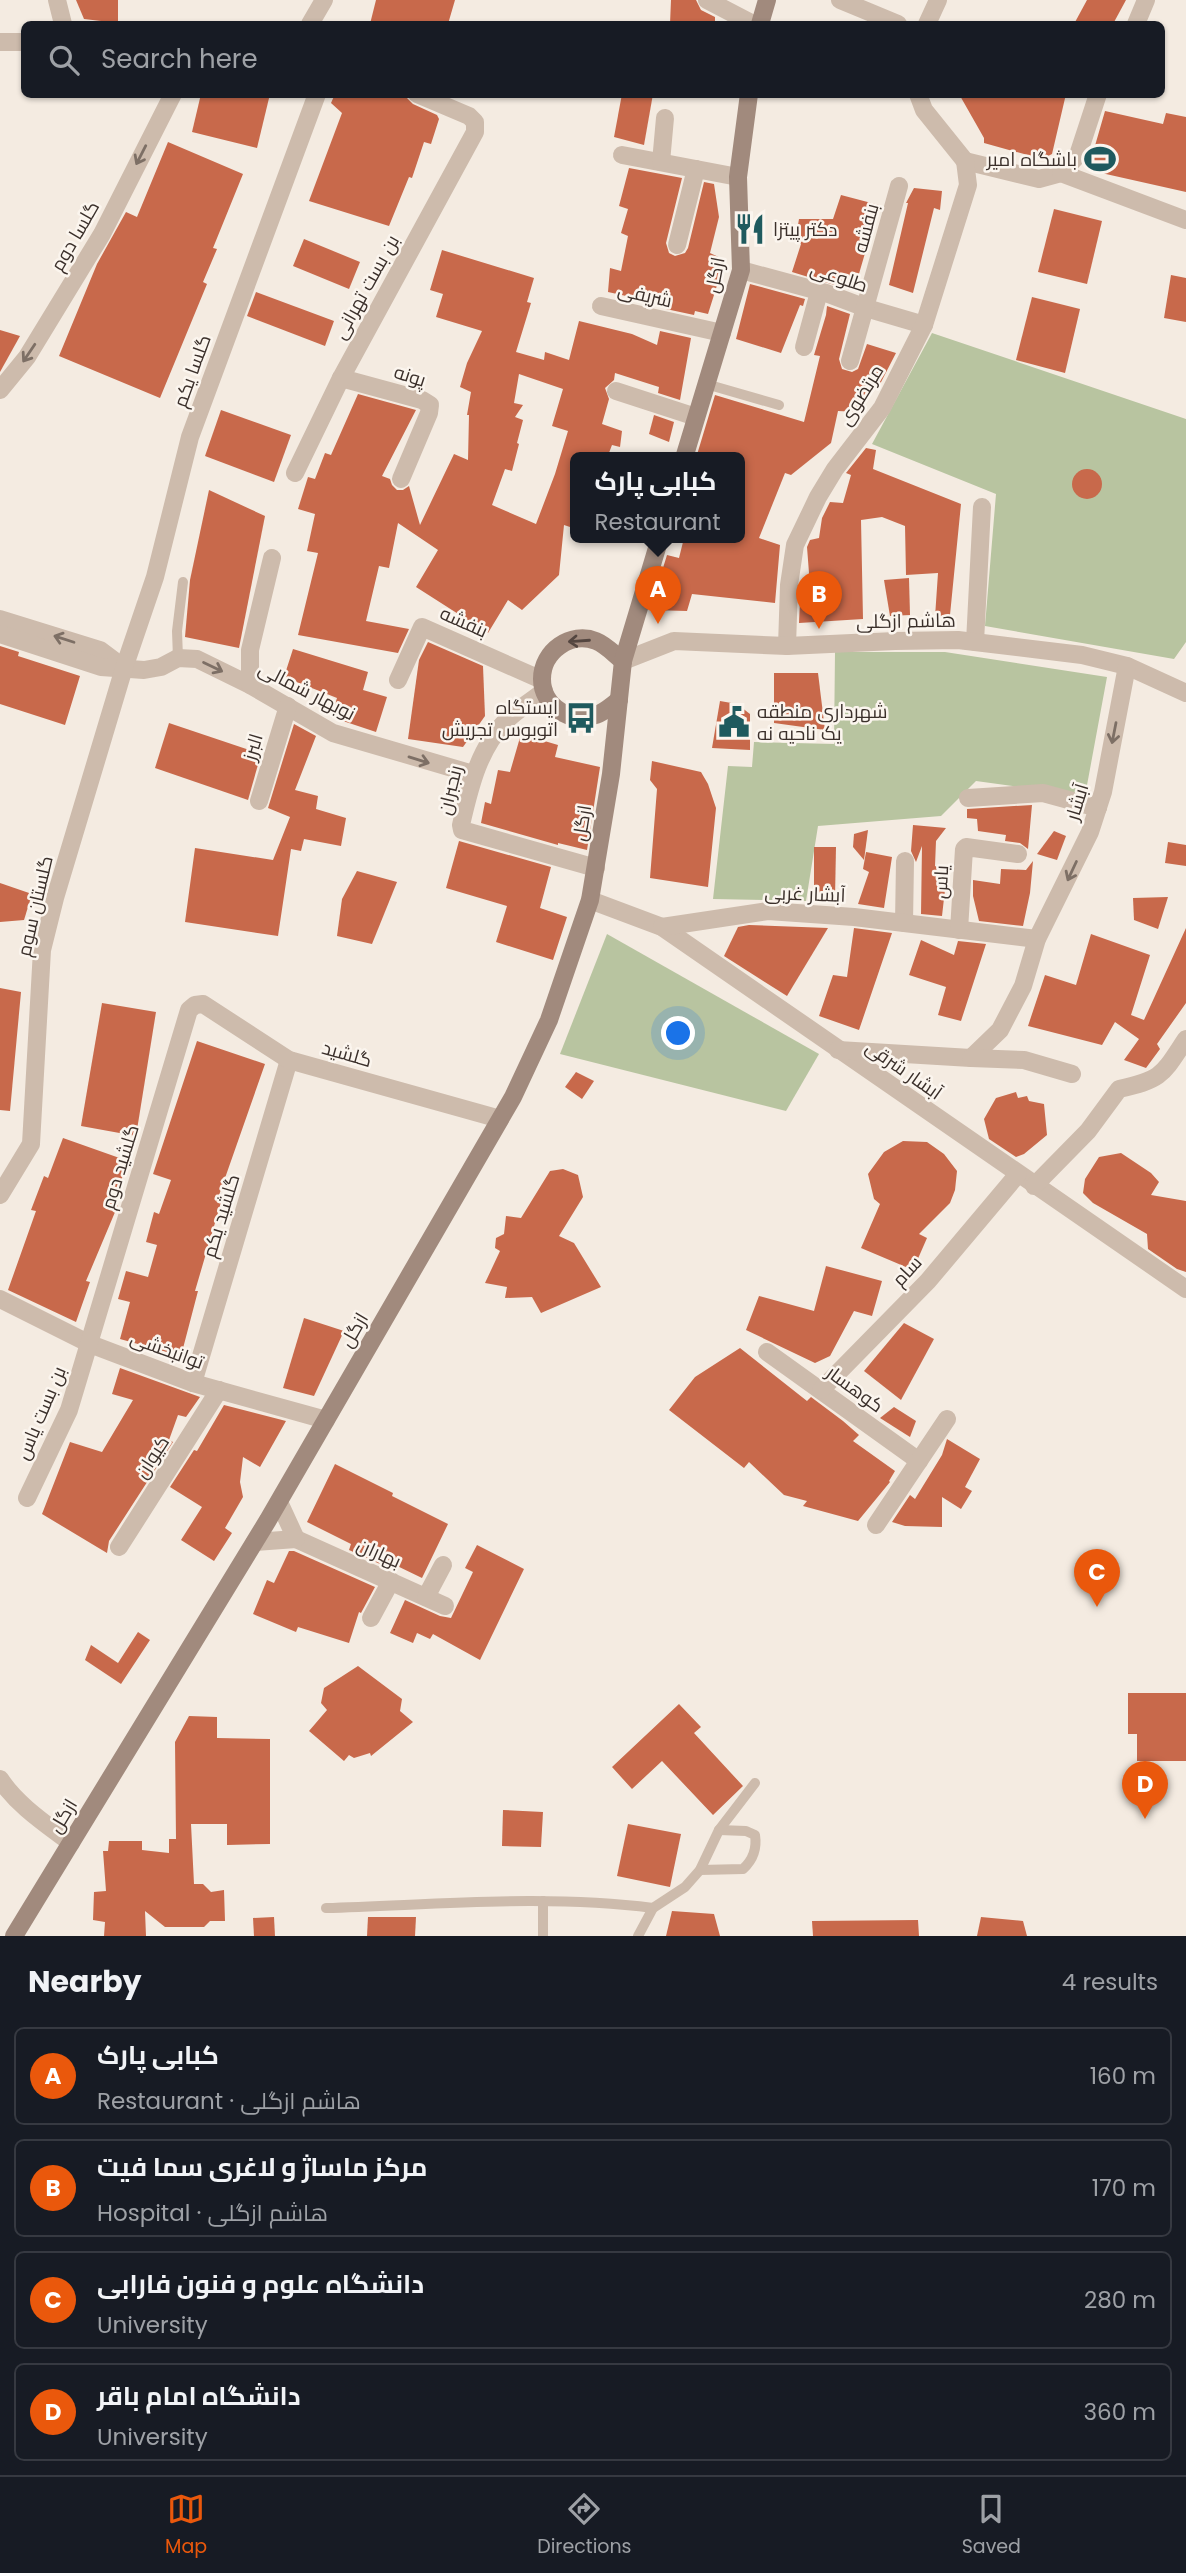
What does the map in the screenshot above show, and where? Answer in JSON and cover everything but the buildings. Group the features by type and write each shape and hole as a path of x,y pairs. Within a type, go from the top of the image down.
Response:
{"main road":[{"path":"762,21 767,0"},
{"name":"ازگل","path":"686,452 741,270 738,177 748,98"},
{"path":"623,661 596,641 574,639 554,650 547,659 543,686 551,703 560,712 572,717 597,715 619,700 623,661 658,543"},
{"name":"ازگل","path":"14,1936 279,1502 513,1097 548,1020 590,900 611,774 619,700"}],"street":[{"path":"57,0 62,21"},
{"path":"312,21 324,0"},
{"path":"707,0 747,21"},
{"path":"839,0 891,21"},
{"path":"928,21 938,0"},
{"path":"1137,21 1146,0"},
{"path":"0,42 21,42"},
{"name":"گلسا دوم","path":"0,390 27,357 102,234 171,98"},
{"name":"گلسا يكم","path":"124,668 155,577 190,437 316,98"},
{"name":"بن بست تهرانی","path":"295,474 341,378 475,132 475,122 469,116 426,98"},
{"path":"920,98 924,110 965,161 1039,179 1061,173 1078,155 1097,98"},
{"path":"661,162 665,118"},
{"path":"622,155 738,177"},
{"name":"مرتضوی","path":"788,646 789,585 795,545 835,469 882,408 924,325 968,185 965,161"},
{"path":"677,245 696,169"},
{"path":"1061,173 1186,220"},
{"name":"بنفشه","path":"850,361 899,186"},
{"name":"طلوعی","path":"741,270 924,325"},
{"path":"804,347 819,292"},
{"name":"شریفی","path":"601,306 722,333"},
{"name":"پونه","path":"341,378 422,400 430,405 401,479"},
{"path":"616,391 696,418"},
{"path":"975,642 982,507"},
{"path":"250,685 250,650 272,558"},
{"path":"0,619 100,650 124,668"},
{"name":"بنفشه","path":"398,680 422,626 543,686"},
{"path":"0,634 102,667 144,670 161,667 178,658"},
{"name":"هاشم ازگلی","path":"623,661 674,641 788,646 895,640 975,642 1082,655 1127,666 1184,689"},
{"name":"نوبهار شمالی","path":"178,658 197,659 250,685 333,733 473,774"},
{"name":"آبشار","path":"971,1058 1000,1030 1023,986 1037,939 1090,832 1103,792 1127,666"},
{"name":"گلستان سوم","path":"0,1195 31,1144 42,950 124,668"},
{"name":"رنجبران","path":"543,686 509,718 487,746 473,774 462,830 596,868"},
{"name":"البرز","path":"259,801 288,706"},
{"path":"968,798 1043,793 1098,807"},
{"name":"یاس","path":"959,930 964,849 966,847 1018,854"},
{"path":"904,923 905,861"},
{"name":"آبشار شرقی","path":"590,900 662,927 1186,1289"},
{"name":"آبشار غربی","path":"662,927 768,911 959,930"},
{"path":"959,930 1037,939"},
{"name":"گلشید","path":"195,1005 203,1004 289,1060 500,1119"},
{"name":"گلشيد دوم","path":"90,1343 189,1010 195,1005"},
{"path":"1034,1186 1088,1131 1119,1088 1147,1082 1163,1073 1186,1039"},
{"path":"838,1050 1024,1060 1072,1074"},
{"name":"گلشيد يكم","path":"194,1383 289,1060"},
{"name":"سام","path":"821,1390 928,1280 1018,1174"},
{"name":"توانبخشی","path":"0,1299 90,1343 194,1383 326,1420"},
{"name":"بن بست یاس","path":"27,1498 69,1410 90,1343"},
{"name":"کوهسار","path":"767,1352 919,1461"},
{"name":"کیوان","path":"119,1547 219,1390"},
{"path":"877,1525 947,1419"},
{"path":"255,1542 296,1539 279,1502"},
{"name":"بهاران","path":"296,1539 445,1606"},
{"path":"426,1597 443,1565"},
{"path":"371,1618 391,1581"},
{"path":"0,1779 7,1790 41,1821 71,1843"}],"lane":[{"path":"706,384 779,405"},
{"path":"178,658 177,631 183,582"},
{"path":"638,1936 653,1908 685,1887 700,1870 719,1830 755,1783"},
{"path":"700,1870 743,1869 757,1847 755,1835 746,1831 719,1830"},
{"path":"326,1908 543,1901 607,1902 653,1908"},
{"path":"542,1936 543,1901"}],"green space":[{"path":"932,333 1186,419 1186,642 1174,659 985,626 996,494 872,444"},
{"path":"835,652 945,652 1107,677 1085,796 976,781 941,816 818,826 806,901 713,899 728,766 752,767 754,742 834,744"},
{"path":"607,934 819,1054 786,1111 560,1054"}],"place":[{"name":"باشگاه امیر","path":"1100,159"},
{"name":"دکتر پیتزا","path":"750,229"},
{"name":"کبابی پارک","path":"658,624"},
{"name":"مرکز ماساژ و لاغری سما فیت","path":"819,629"},
{"name":"ایستگاه اتوبوس تجریش","path":"581,718"},
{"name":"شهرداری منطقه یک ناحیه نه","path":"734,722"},
{"name":"دانشگاه علوم و فنون فارابی","path":"1097,1607"},
{"name":"دانشگاه امام باقر","path":"1145,1819"}]}
